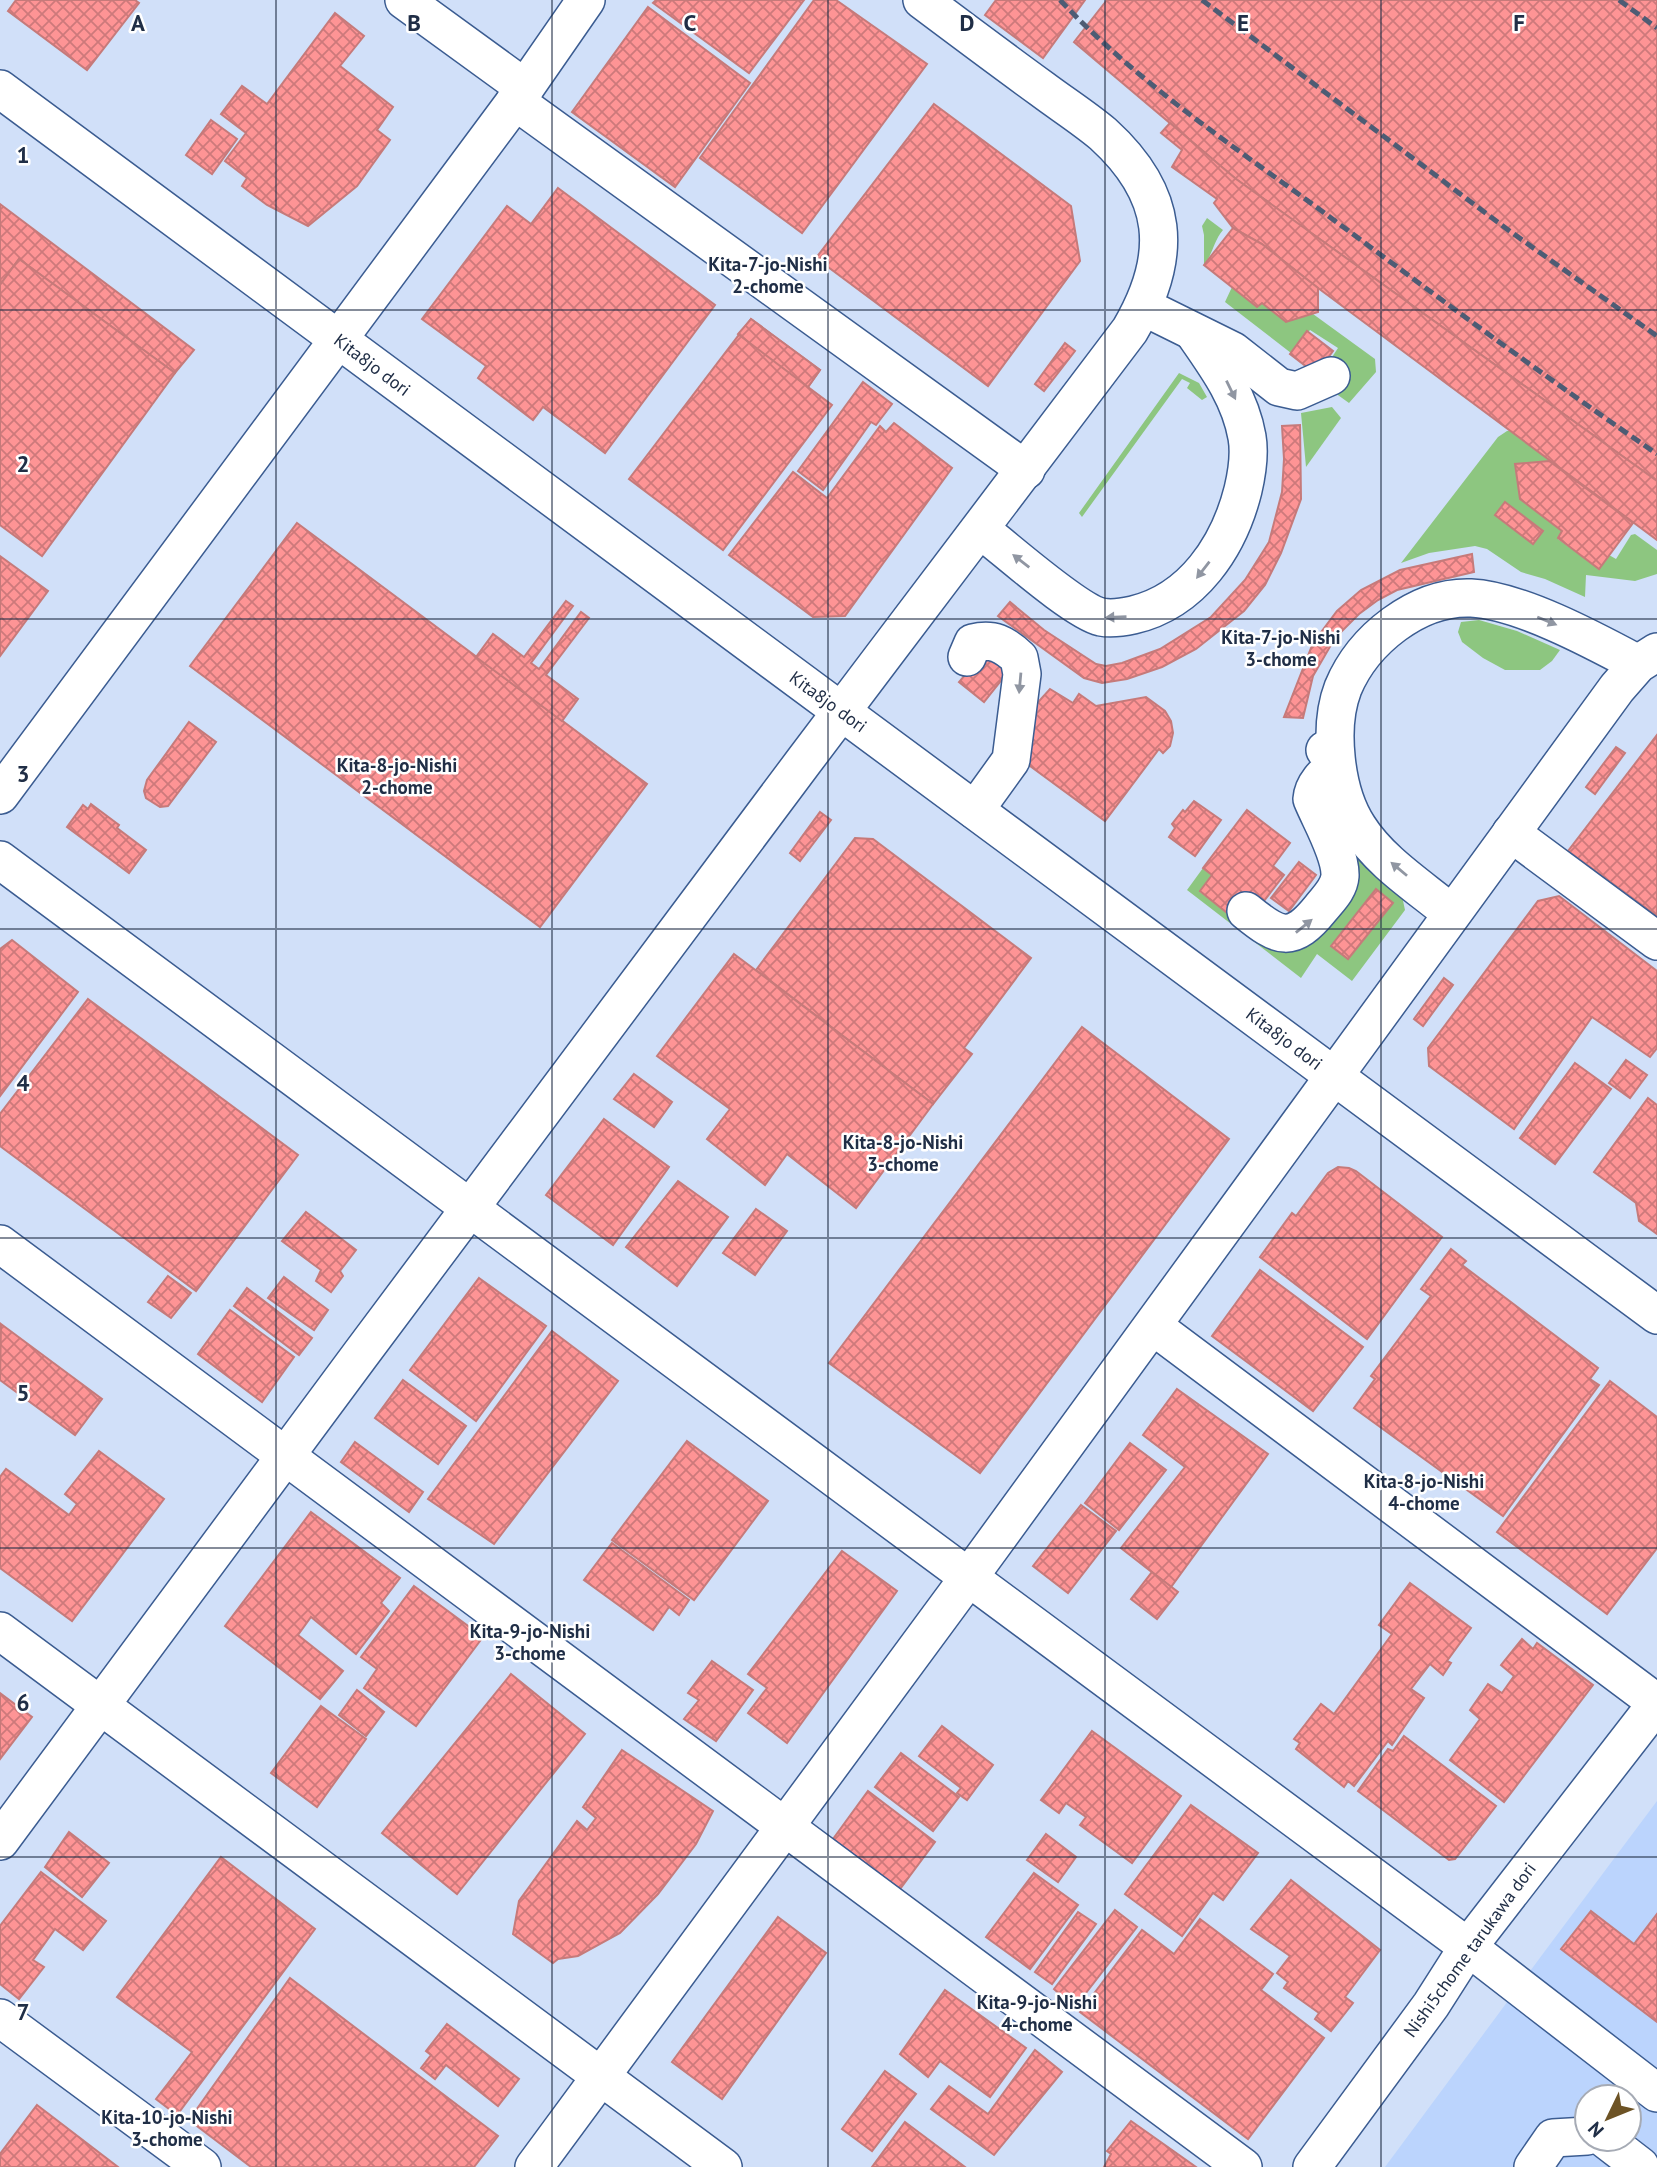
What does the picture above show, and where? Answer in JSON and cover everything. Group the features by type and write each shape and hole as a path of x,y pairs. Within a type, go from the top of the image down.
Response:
{"street":[{"path":"404,0 520,94 1026,470"},
{"path":"0,795 520,94 586,0"},
{"path":"0,1841 470,1207 1026,470 1130,330 1144,307 1155,273 1159,235 1155,211 1144,182 1129,161 1102,134 922,0"},
{"name":"Kita8jo dori","path":"0,89 1657,1315"},
{"path":"1144,307 1233,351 1279,387 1297,391 1331,376"},
{"path":"981,530 1075,604 1101,617 1126,617 1146,612 1173,599 1199,577 1228,537 1247,473 1248,439 1239,407 1225,377 1194,333"},
{"path":"534,2167 970,1577 1451,913 1617,688 1647,658 1590,639 1514,607 1492,600 1469,598 1453,600 1412,613 1395,623 1371,645 1355,665 1343,689 1336,725 1336,764 1344,796 1357,826 1381,854 1451,913"},
{"path":"967,657 973,643 987,640 998,642 1019,658 1022,674 1011,760 975,810"},
{"path":"1246,911 1275,933 1294,934 1310,922 1334,892 1340,874 1338,862 1312,799 1312,791 1336,764"},
{"path":"1511,833 1657,941"},
{"path":"0,860 1468,1947 1657,2093"},
{"path":"0,1244 1244,2167"},
{"path":"1153,1326 1657,1703"},
{"path":"0,1631 723,2167"},
{"name":"Nishi5chome tarukawa dori","path":"1312,2167 1431,2005 1468,1947 1657,1703"},
{"path":"0,2018 202,2167"},
{"path":"1533,2167 1553,2138 1573,2137"}],"shaded area":[{"path":"1657,1801 1657,2167 1385,2167"}],"green space":[{"path":"1207,218 1223,230 1204,265 1202,226"},
{"path":"1232,287 1257,307 1262,303 1286,322 1313,314 1375,359 1376,372 1349,403 1317,380 1338,348 1310,330 1291,353 1225,302"},
{"path":"1179,373 1199,383 1207,397 1202,400 1187,388 1190,383 1182,379 1082,517 1079,513"},
{"path":"1332,407 1341,418 1306,467 1301,413"},
{"path":"1514,430 1603,496 1549,461 1516,464 1520,499 1562,531 1558,539 1599,569 1609,555 1616,559 1631,535 1635,534 1657,550 1657,574 1635,581 1586,575 1585,597 1545,579 1521,572 1487,549 1475,546 1429,553 1401,563 1498,437"},
{"path":"1479,620 1517,631 1560,650 1552,661 1540,670 1505,670 1462,642 1458,632 1461,622"},
{"path":"1339,830 1402,896 1405,910 1352,981 1317,954 1301,978 1187,890 1203,868 1212,875 1200,892 1240,921 1306,941"}],"building":[{"path":"16,0 135,0 139,3 87,70 8,11"},
{"path":"656,0 804,0 749,73 653,3"},
{"path":"814,0 836,0 927,64 802,233 700,158"},
{"path":"996,0 1085,0 1043,58 985,15"},
{"path":"1107,0 1657,0 1657,481 1236,179 1074,42"},
{"path":"648,7 750,83 675,187 572,112"},
{"path":"335,13 364,36 340,66 393,107 377,130 390,140 357,186 308,226 267,205 242,186 247,178 225,161 246,133 221,114 242,86 267,104"},
{"path":"934,104 1071,206 1080,261 988,386 816,258"},
{"path":"211,120 237,139 212,174 186,155"},
{"path":"1170,123 1236,179 1657,481 1657,540 1262,244 1233,228 1214,203 1217,199 1172,167 1182,150 1161,133"},
{"path":"558,188 715,305 605,453 543,407 533,420 478,378 486,366 422,319 507,206 531,224"},
{"path":"0,204 194,350 175,373 19,259 0,285"},
{"path":"1233,228 1262,244 1318,288 1318,312 1286,322 1262,303 1257,307 1204,265"},
{"path":"19,259 175,373 42,556 0,525 0,285"},
{"path":"751,319 820,370 808,387 832,405 723,550 629,479"},
{"path":"751,319 820,370 808,387 738,334"},
{"path":"1307,331 1333,351 1316,374 1290,354"},
{"path":"1065,343 1075,351 1044,391 1035,384"},
{"path":"863,382 892,404 876,425 871,422 823,490 798,471"},
{"path":"894,423 952,468 845,616 813,617 729,555 793,472 827,498 880,426 886,432"},
{"path":"1300,425 1301,499 1281,553 1265,585 1244,611 1196,649 1162,667 1127,679 1102,683 1084,678 998,616 1010,602 1044,630 1096,664 1106,666 1160,649 1211,617 1245,580 1269,542 1282,492 1282,426"},
{"path":"1549,461 1633,523 1599,569 1558,538 1562,531 1520,499 1515,464"},
{"path":"1505,502 1543,531 1533,544 1495,515"},
{"path":"297,523 647,784 540,927 190,666"},
{"path":"1472,554 1474,572 1397,590 1359,614 1335,638 1313,676 1303,718 1284,717 1313,643 1337,611 1361,590 1400,570"},
{"path":"0,556 48,591 0,656"},
{"path":"566,601 573,606 531,663 539,669 581,612 589,618 546,675 578,699 562,721 476,657 493,634 524,657"},
{"path":"982,655 995,658 1004,670 1003,678 984,702 959,682"},
{"path":"1050,689 1073,703 1079,694 1096,706 1146,697 1165,711 1171,721 1173,733 1170,746 1163,753 1159,749 1105,821 1026,763 1031,710"},
{"path":"189,722 216,742 168,806 160,807 146,798 144,791 147,780"},
{"path":"1657,735 1657,916 1568,851"},
{"path":"1616,747 1625,753 1595,794 1586,787"},
{"path":"1194,801 1221,820 1195,856 1169,837 1175,828 1172,824"},
{"path":"91,804 146,850 129,873 67,827 83,805 88,809"},
{"path":"1247,810 1290,843 1273,866 1284,875 1260,906 1241,892 1226,912 1200,891 1212,875 1203,868"},
{"path":"820,812 831,820 800,861 790,853"},
{"path":"855,838 873,839 1031,958 964,1048 972,1054 933,1104 756,970"},
{"path":"1299,862 1316,875 1289,911 1271,898"},
{"path":"1376,889 1393,903 1348,959 1331,946"},
{"path":"1559,896 1657,971 1657,1048 1650,1057 1592,1017 1514,1129 1429,1066 1428,1048 1538,901"},
{"path":"12,940 78,992 0,1096 0,949"},
{"path":"734,954 933,1104 856,1208 787,1154 765,1185 707,1139 730,1109 657,1056"},
{"path":"1444,978 1453,985 1423,1026 1414,1019"},
{"path":"88,999 298,1155 196,1291 0,1146 0,1114"},
{"path":"1082,1027 1229,1139 980,1473 829,1363"},
{"path":"1626,1060 1647,1075 1630,1098 1609,1083"},
{"path":"1575,1063 1611,1089 1555,1164 1520,1138"},
{"path":"634,1074 672,1102 654,1127 614,1099"},
{"path":"1648,1098 1657,1105 1657,1234 1639,1221 1636,1203 1594,1172"},
{"path":"604,1119 669,1167 613,1245 546,1195"},
{"path":"1338,1167 1356,1171 1442,1237 1367,1339 1260,1257 1292,1213 1296,1216 1328,1173"},
{"path":"678,1181 728,1217 677,1286 626,1247"},
{"path":"756,1209 787,1231 755,1275 723,1253"},
{"path":"306,1212 356,1250 340,1271 343,1276 331,1292 316,1281 321,1270 282,1241"},
{"path":"1451,1249 1466,1261 1462,1265 1598,1368 1590,1379 1599,1385 1503,1516 1354,1408 1375,1379 1371,1376 1431,1296 1421,1289"},
{"path":"1260,1270 1363,1347 1313,1411 1212,1336"},
{"path":"168,1276 191,1293 171,1318 148,1302"},
{"path":"284,1277 328,1310 314,1330 268,1298"},
{"path":"479,1278 546,1326 476,1421 410,1370"},
{"path":"247,1288 312,1338 299,1355 234,1306"},
{"path":"230,1310 294,1357 262,1402 198,1354"},
{"path":"1,1324 102,1399 75,1435 0,1380"},
{"path":"552,1331 618,1381 494,1544 428,1499"},
{"path":"403,1380 466,1426 438,1464 375,1418"},
{"path":"1610,1381 1657,1417 1657,1548 1607,1614 1497,1532"},
{"path":"1177,1389 1268,1454 1171,1587 1121,1548 1185,1467 1143,1435"},
{"path":"687,1441 768,1501 694,1600 612,1540"},
{"path":"355,1442 423,1492 409,1512 341,1462"},
{"path":"1130,1443 1166,1470 1119,1530 1085,1503"},
{"path":"99,1451 164,1499 72,1621 0,1568 0,1477 6,1469 69,1515 77,1504 65,1494"},
{"path":"1081,1505 1116,1531 1068,1593 1033,1566"},
{"path":"311,1512 400,1578 381,1603 389,1611 356,1654 311,1617 298,1635 343,1671 320,1699 225,1626"},
{"path":"612,1543 689,1600 679,1615 669,1607 653,1630 584,1580"},
{"path":"842,1551 897,1591 787,1743 748,1713 767,1688 748,1674"},
{"path":"1152,1572 1178,1592 1157,1619 1131,1599"},
{"path":"1410,1583 1471,1628 1447,1661 1451,1663 1443,1675 1430,1664 1411,1689 1424,1698 1392,1745 1388,1741 1354,1786 1348,1781 1344,1787 1296,1749 1300,1743 1294,1739 1321,1704 1334,1714 1392,1634 1379,1625"},
{"path":"414,1586 483,1637 416,1726 364,1688 377,1669 361,1657"},
{"path":"1522,1639 1533,1649 1537,1643 1593,1685 1504,1802 1450,1760 1480,1719 1470,1710 1488,1684 1502,1693 1514,1676 1501,1665"},
{"path":"712,1661 753,1690 716,1741 684,1719 699,1700 688,1693"},
{"path":"511,1674 585,1734 457,1894 382,1833"},
{"path":"357,1690 384,1712 366,1736 339,1715"},
{"path":"0,1693 32,1717 0,1759"},
{"path":"321,1706 366,1739 317,1807 271,1773"},
{"path":"942,1726 993,1765 967,1800 957,1793 961,1788 919,1756"},
{"path":"1092,1731 1181,1796 1132,1863 1080,1825 1086,1817 1066,1803 1059,1813 1041,1800"},
{"path":"1404,1736 1496,1806 1455,1859 1449,1860 1358,1791 1388,1749 1393,1751"},
{"path":"622,1750 713,1811 696,1844 658,1894 620,1933 578,1956 558,1959 553,1963 513,1934 519,1901 577,1821 587,1830 596,1818 583,1807"},
{"path":"901,1753 959,1797 933,1831 875,1787"},
{"path":"868,1791 935,1842 900,1889 833,1839"},
{"path":"1191,1805 1258,1853 1223,1900 1213,1893 1182,1936 1125,1894"},
{"path":"69,1832 109,1863 82,1897 45,1867"},
{"path":"1046,1834 1076,1857 1058,1882 1027,1860"},
{"path":"221,1857 315,1929 177,2115 156,2099 192,2052 117,1997"},
{"path":"41,1872 106,1921 83,1950 55,1929 33,1960 44,1967 19,1999 0,1984 0,1926"},
{"path":"1034,1873 1078,1905 1030,1969 986,1937"},
{"path":"1291,1880 1380,1950 1345,1997 1353,2003 1331,2031 1315,2019 1319,2013 1284,1988 1288,1982 1277,1973 1290,1956 1251,1929"},
{"path":"1115,1910 1137,1927 1075,2007 1054,1989"},
{"path":"1591,1911 1634,1944 1657,1914 1657,2022 1561,1949"},
{"path":"1078,1912 1096,1924 1052,1984 1035,1972"},
{"path":"778,1917 826,1953 722,2099 672,2062"},
{"path":"1200,1919 1273,1974 1261,1990 1324,2038 1248,2139 1080,2012 1142,1930 1174,1954"},
{"path":"290,1978 498,2136 474,2167 251,2167 189,2120"},
{"path":"945,1990 1026,2048 990,2097 940,2061 928,2077 900,2054"},
{"path":"447,2024 519,2079 498,2106 446,2065 435,2079 421,2068 431,2055 426,2051"},
{"path":"1035,2050 1062,2072 994,2155 931,2109 949,2086 988,2114"},
{"path":"885,2071 916,2094 872,2151 842,2129"},
{"path":"37,2105 118,2167 0,2167 0,2154"},
{"path":"1131,2121 1196,2167 1104,2167 1111,2154 1107,2151"},
{"path":"905,2122 965,2167 872,2167"}],"railway":[{"path":"1060,0 1120,58 1185,111 1657,454"},
{"path":"1202,0 1511,232 1657,336"},
{"path":"1619,0 1657,28"}],"district":[{"name":"Kita-7-jo-Nishi 2-chome","path":"768,275"},
{"name":"Kita-7-jo-Nishi 3-chome","path":"1281,648"},
{"name":"Kita-8-jo-Nishi 2-chome","path":"397,776"},
{"name":"Kita-8-jo-Nishi 3-chome","path":"903,1153"},
{"name":"Kita-8-jo-Nishi 4-chome","path":"1424,1492"},
{"name":"Kita-9-jo-Nishi 3-chome","path":"530,1642"},
{"name":"Kita-9-jo-Nishi 4-chome","path":"1037,2013"},
{"name":"Kita-10-jo-Nishi 3-chome","path":"167,2128"}]}
